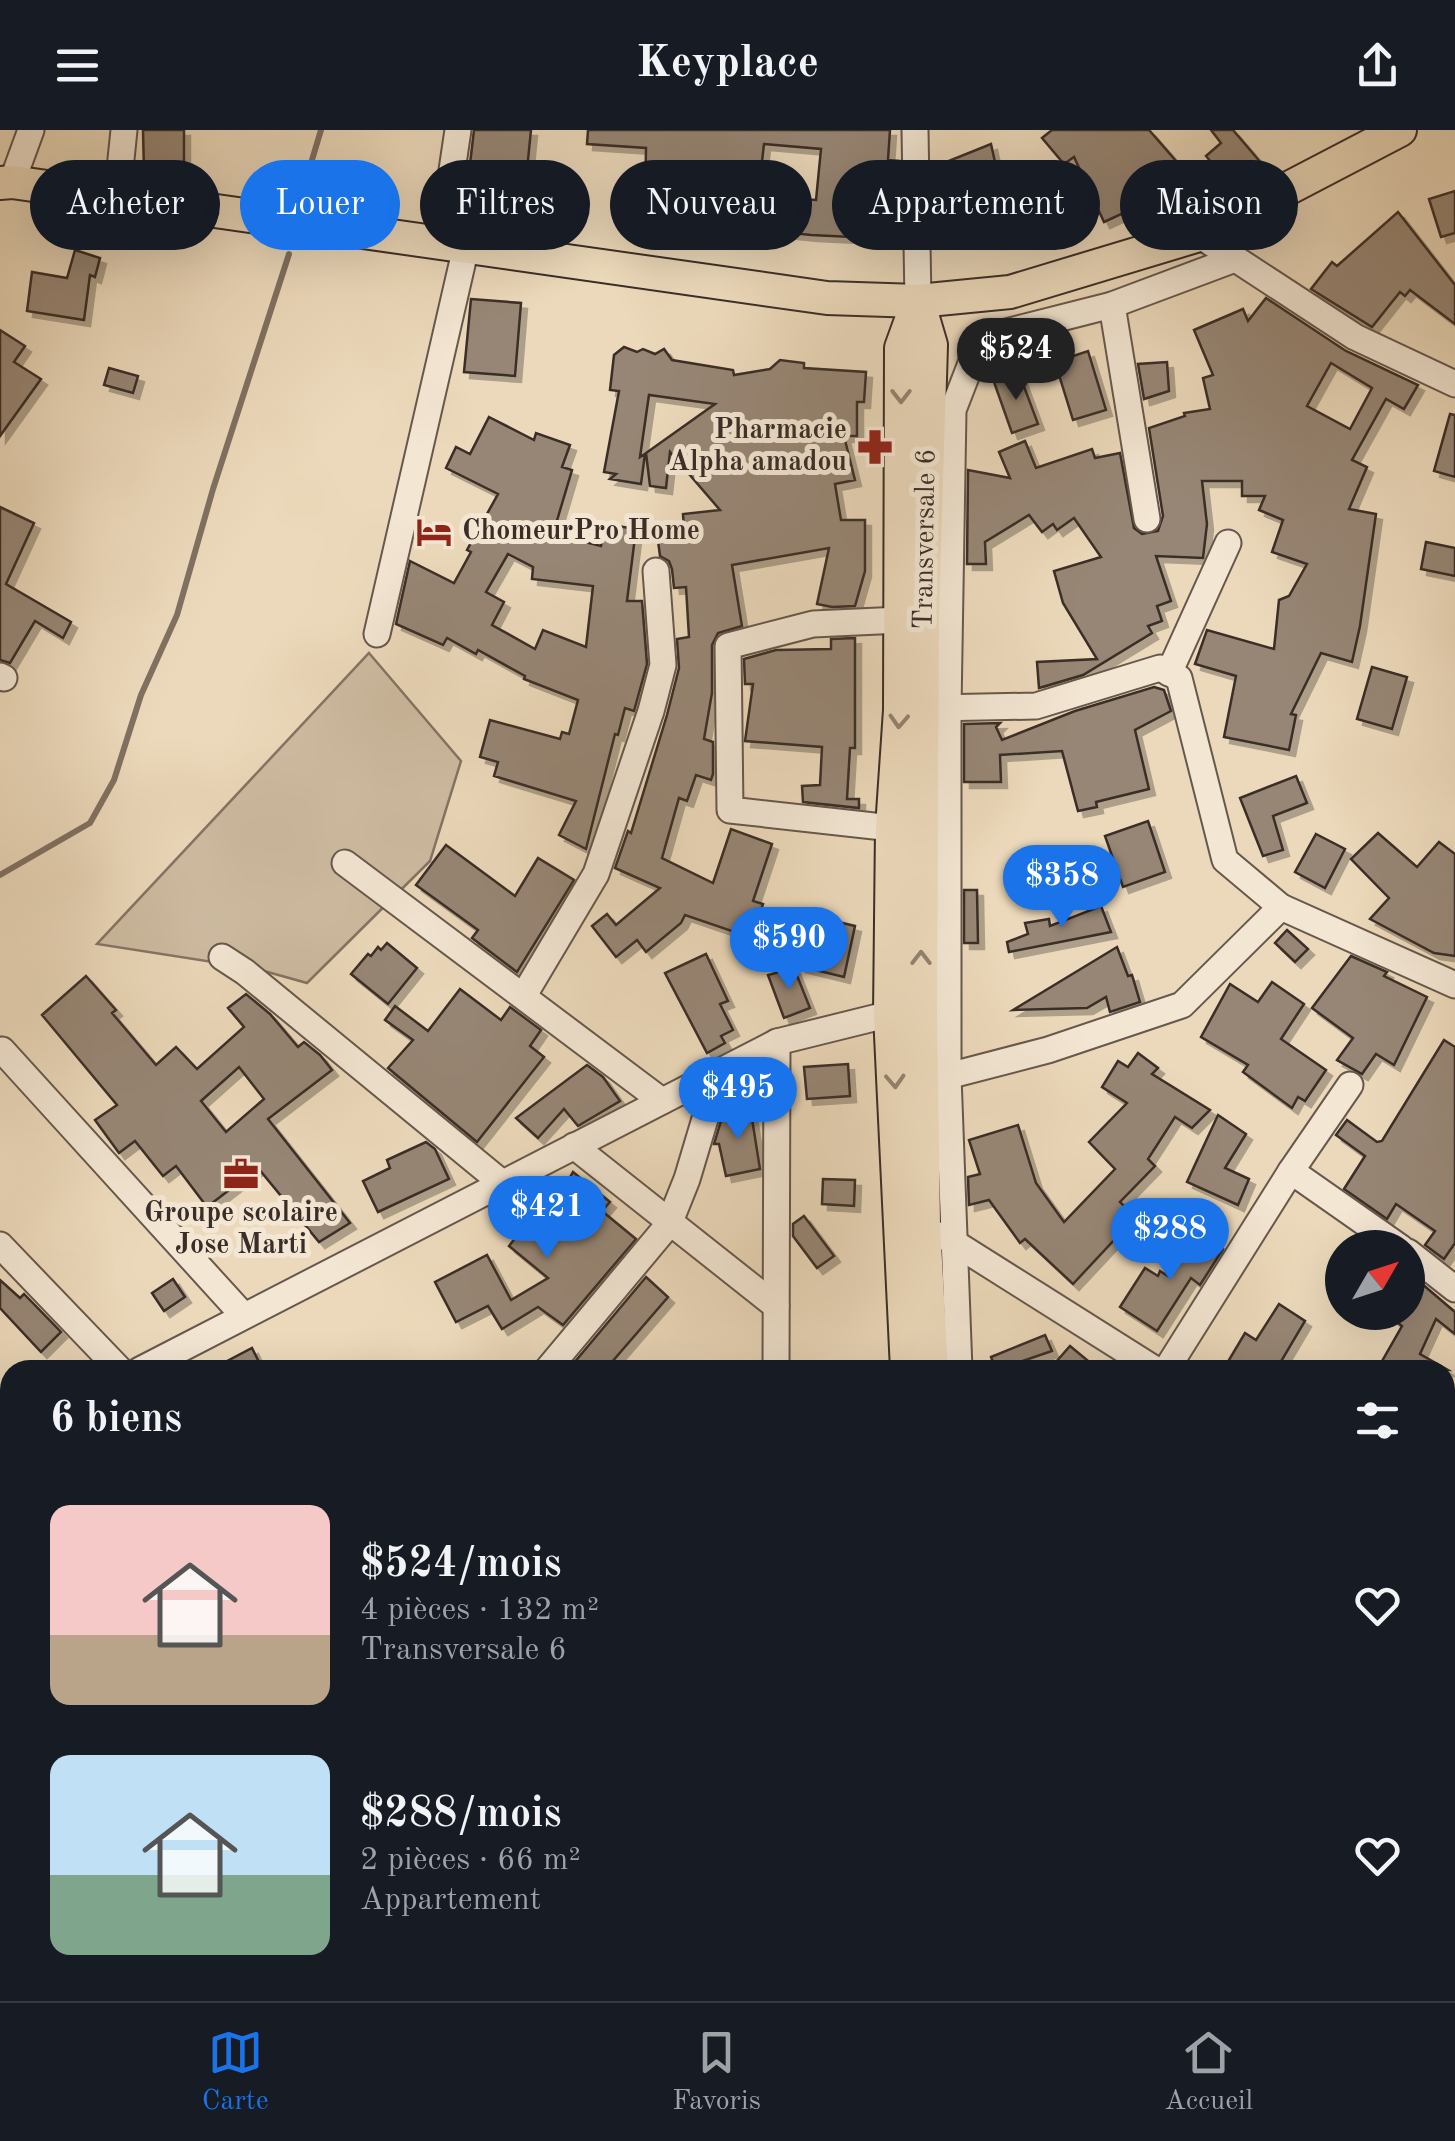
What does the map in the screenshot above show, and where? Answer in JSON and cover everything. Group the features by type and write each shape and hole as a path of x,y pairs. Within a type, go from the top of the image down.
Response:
{"main road":[{"path":"1298,183 1400,130"},
{"path":"220,213 420,241"},
{"path":"482,250 827,298 918,302 1010,292 1149,250"},
{"name":"Transversale 6","path":"918,302 901,348 901,620 892,828 920,1021 924,1226 931,1333 949,1360"},
{"name":"Transversale 6","path":"907,1360 920,1021 934,861 936,708 923,615 931,345 918,302"}],"street":[{"path":"6,183 31,130"},
{"path":"120,160 124,130"},
{"path":"457,160 458,130"},
{"path":"915,130 918,302"},
{"path":"377,634 452,250"},
{"path":"1222,250 1354,337 1452,376"},
{"path":"1235,258 1112,305 1006,332 972,361 952,410 936,708 1036,706 1160,668 1170,673 1179,678 1225,860 1281,908 1455,985"},
{"path":"1112,305 1147,519"},
{"path":"1170,673 1228,543"},
{"path":"524,995 596,874 651,711 662,665 656,571"},
{"path":"892,828 730,810 728,646 813,624 901,620"},
{"path":"345,863 662,1101"},
{"path":"948,1076 1048,1050 1182,1005 1281,908"},
{"path":"222,957 502,1183"},
{"path":"182,1360 243,1315 776,1042 920,1021 948,1076 954,1360"},
{"path":"776,1042 776,1360"},
{"path":"2,1050 243,1315"},
{"path":"555,1360 669,1224 719,1072"},
{"path":"1172,1360 1350,1085"},
{"path":"574,1146 776,1306"},
{"path":"1291,1171 1375,1230"},
{"path":"924,1226 1140,1360"},
{"path":"0,1245 110,1360"},
{"path":"1425,1261 1451,1274"}],"shaded area":[{"path":"369,653 461,761 430,861 307,983 257,969 97,944"}],"building":[{"path":"143,130 184,130 184,160 144,160"},
{"path":"474,130 531,130 528,160 470,160"},
{"path":"588,130 890,130 888,160 832,160 832,236 812,235 812,200 816,200 821,149 764,144 762,160 646,160 646,148 587,144"},
{"path":"1052,130 1149,130 1175,160 1120,160 1120,215 1104,222 1100,213 1100,160 1061,160 1042,138"},
{"path":"1211,130 1233,130 1259,160 1209,160 1206,156 1221,143"},
{"path":"991,144 995,160 951,160"},
{"path":"1455,191 1455,233 1441,237 1429,199"},
{"path":"1398,212 1455,285 1455,324 1410,290 1405,296 1400,292 1372,327 1311,289 1332,262 1337,266"},
{"path":"75,250 100,258 95,277 90,275 84,320 27,311 32,272 67,278"},
{"path":"1266,298 1346,351 1418,385 1404,409 1386,399 1352,460 1367,467 1349,509 1376,514 1360,626 1352,662 1321,653 1291,714 1296,715 1289,750 1224,737 1236,676 1195,664 1207,630 1274,649 1279,600 1289,596 1307,564 1272,552 1283,520 1259,510 1265,496 1242,496 1242,481 1202,481 1207,524 1203,558 1156,556 1171,601 1157,606 1162,621 1148,626 1152,633 1083,675 1039,688 1037,662 1097,659 1063,603 1054,571 1101,557 1074,518 1057,530 1053,524 1042,532 1029,515 985,542 986,564 967,564 968,470 1010,478 999,452 1025,441 1036,468 1092,449 1095,458 1120,453 1134,528 1142,534 1158,531 1163,516 1149,428 1185,416 1184,413 1210,409 1203,378 1213,375 1194,330 1243,309 1248,321","holes":["1331,363 1372,388 1350,429 1307,406"]},
{"path":"471,299 521,303 515,376 464,372"},
{"path":"0,330 25,346 14,362 41,379 0,436"},
{"path":"624,347 655,354 664,349 672,360 733,370 734,375 770,369 780,360 804,363 804,368 866,372 864,402 857,402 857,436 844,436 855,480 835,484 841,520 865,520 865,571 855,606 832,607 817,604 829,548 732,565 742,626 718,633 712,645 712,693 704,739 713,742 713,774 711,780 696,775 687,801 679,798 662,858 713,883 731,829 772,844 753,901 763,904 752,938 685,915 681,923 646,952 637,940 616,957 592,926 607,914 616,925 660,888 615,868 628,831 631,833 667,715 679,668 677,639 689,637 686,587 674,588 669,561 660,556 657,533 676,536 675,529 684,528 683,514 720,510 670,452 666,488 650,486 646,453 715,404 649,395 640,457 645,454 641,484 610,479 616,474 604,472 619,391 610,390 614,355"},
{"path":"1088,351 1106,410 1073,420 1055,362"},
{"path":"1167,362 1169,391 1144,399 1138,364"},
{"path":"109,368 138,376 133,393 104,385"},
{"path":"1019,373 1038,424 1012,433 994,382"},
{"path":"1450,414 1455,415 1455,477 1434,471"},
{"path":"489,417 534,440 536,433 570,445 562,467 572,470 553,534 601,546 605,524 636,529 627,601 642,601 647,664 634,711 625,708 618,735 615,734 586,849 559,835 576,801 494,776 498,762 480,757 490,720 560,739 562,732 569,734 578,700 524,679 525,676 478,650 476,654 447,638 443,645 396,624 410,561 454,583 498,494 446,468 456,447 470,454","holes":["508,554 533,567 532,579 593,586 586,647 543,630 535,649 492,625 504,602 486,592"]},
{"path":"0,507 34,523 6,584 71,622 63,638 35,621 10,663 0,660"},
{"path":"1426,542 1455,548 1455,576 1421,569"},
{"path":"855,638 855,748 850,748 847,799 859,799 859,808 803,802 802,786 820,785 822,747 745,741 753,684 745,684 744,659 776,650 831,649 831,639"},
{"path":"1372,667 1407,677 1392,729 1357,719"},
{"path":"1154,687 1164,690 1171,711 1135,730 1149,789 1096,802 1097,807 1078,811 1062,751 1000,755 1001,782 964,782 964,724 1000,723 996,727 1002,740 1075,711"},
{"path":"1296,776 1307,803 1273,816 1283,850 1263,856 1240,798"},
{"path":"1148,821 1165,872 1123,887 1105,836"},
{"path":"1378,833 1417,867 1439,842 1455,854 1455,956 1434,953 1370,919 1389,898 1351,859"},
{"path":"1316,834 1345,849 1325,888 1295,872"},
{"path":"446,845 515,896 538,858 574,880 517,972 472,938 478,930 416,885"},
{"path":"964,890 977,890 978,943 964,943"},
{"path":"1101,906 1111,932 1009,952 1007,942 1028,934 1025,923 1049,919 1050,926"},
{"path":"805,914 855,926 844,977 799,966 815,962 756,950 759,934 797,941"},
{"path":"1287,930 1308,949 1295,962 1275,943"},
{"path":"387,943 417,968 388,1004 351,974 368,954 371,956"},
{"path":"1117,947 1128,976 1132,975 1140,1002 1110,1012 1106,997 1087,1008 1013,1010"},
{"path":"706,954 728,1001 720,1004 733,1030 721,1036 725,1043 707,1053 665,973"},
{"path":"1351,956 1387,972 1384,976 1427,997 1394,1065 1376,1054 1362,1074 1337,1060 1353,1038 1312,1008"},
{"path":"794,968 810,1008 784,1018 768,975"},
{"path":"86,976 156,1065 176,1047 197,1069 244,1027 228,1008 246,994 270,1014 298,1047 304,1042 332,1070 268,1119 350,1223 319,1242 258,1168 207,1207 176,1166 163,1176 135,1141 119,1153 95,1120 117,1105 42,1015","holes":["239,1067 264,1099 226,1132 201,1101"]},
{"path":"1272,982 1304,1004 1281,1039 1326,1070 1305,1101 1298,1097 1292,1108 1243,1072 1248,1065 1201,1037 1230,984 1258,1002"},
{"path":"460,989 501,1020 510,1007 541,1030 530,1046 544,1057 477,1142 388,1068 413,1040 385,1020 395,1006 428,1031"},
{"path":"1444,1040 1455,1047 1455,1243 1444,1259 1425,1245 1435,1231 1396,1204 1387,1219 1344,1189 1365,1156 1336,1135 1347,1120 1377,1142 1382,1141"},
{"path":"1138,1053 1158,1068 1152,1074 1210,1110 1192,1128 1175,1117 1148,1159 1155,1166 1120,1202 1146,1227 1127,1246 1117,1237 1073,1284 1025,1239 1020,1243 989,1200 969,1205 968,1177 980,1174 969,1140 1018,1125 1036,1183 1064,1222 1115,1169 1089,1142 1127,1103 1102,1087 1118,1061 1128,1067"},
{"path":"848,1064 850,1096 807,1099 804,1067"},
{"path":"587,1065 603,1077 620,1101 578,1126 564,1109 538,1138 516,1118"},
{"path":"750,1106 760,1169 726,1176 719,1144 714,1144 724,1111"},
{"path":"1218,1115 1246,1134 1225,1168 1249,1179 1238,1205 1187,1182"},
{"path":"426,1142 435,1149 449,1179 378,1212 363,1181 390,1168 387,1160"},
{"path":"573,1172 610,1202 602,1211 636,1239 563,1325 538,1307 502,1329 488,1306 456,1322 435,1282 487,1255 511,1300 548,1278 509,1246 542,1204 551,1211"},
{"path":"823,1179 855,1180 854,1206 822,1204"},
{"path":"804,1216 834,1256 817,1268 793,1236 793,1224"},
{"path":"1197,1232 1223,1249 1200,1285 1191,1278 1157,1331 1120,1307 1145,1268 1158,1276 1160,1271 1168,1276"},
{"path":"646,1277 668,1297 614,1360 576,1360"},
{"path":"173,1279 185,1297 164,1311 152,1293"},
{"path":"0,1280 20,1298 24,1294 61,1332 41,1352 0,1308"},
{"path":"1425,1286 1455,1312 1455,1334 1436,1319 1420,1354 1430,1360 1383,1360 1400,1330 1425,1330"},
{"path":"1279,1304 1305,1321 1282,1360 1229,1360 1245,1333 1256,1340"},
{"path":"1045,1335 1052,1351 1025,1360 991,1357"},
{"path":"1070,1346 1087,1360 1058,1360"},
{"path":"252,1348 258,1360 229,1360"}],"waterway":[{"path":"312,160 321,130"},
{"path":"0,875 90,823 114,780 141,695 177,615 289,254"}],"place":[{"name":"Pharmacie Alpha amadou","path":"875,447"},
{"name":"ChomeurPro Home","path":"434,532"},
{"name":"Groupe scolaire Jose Marti","path":"241,1174"}]}
